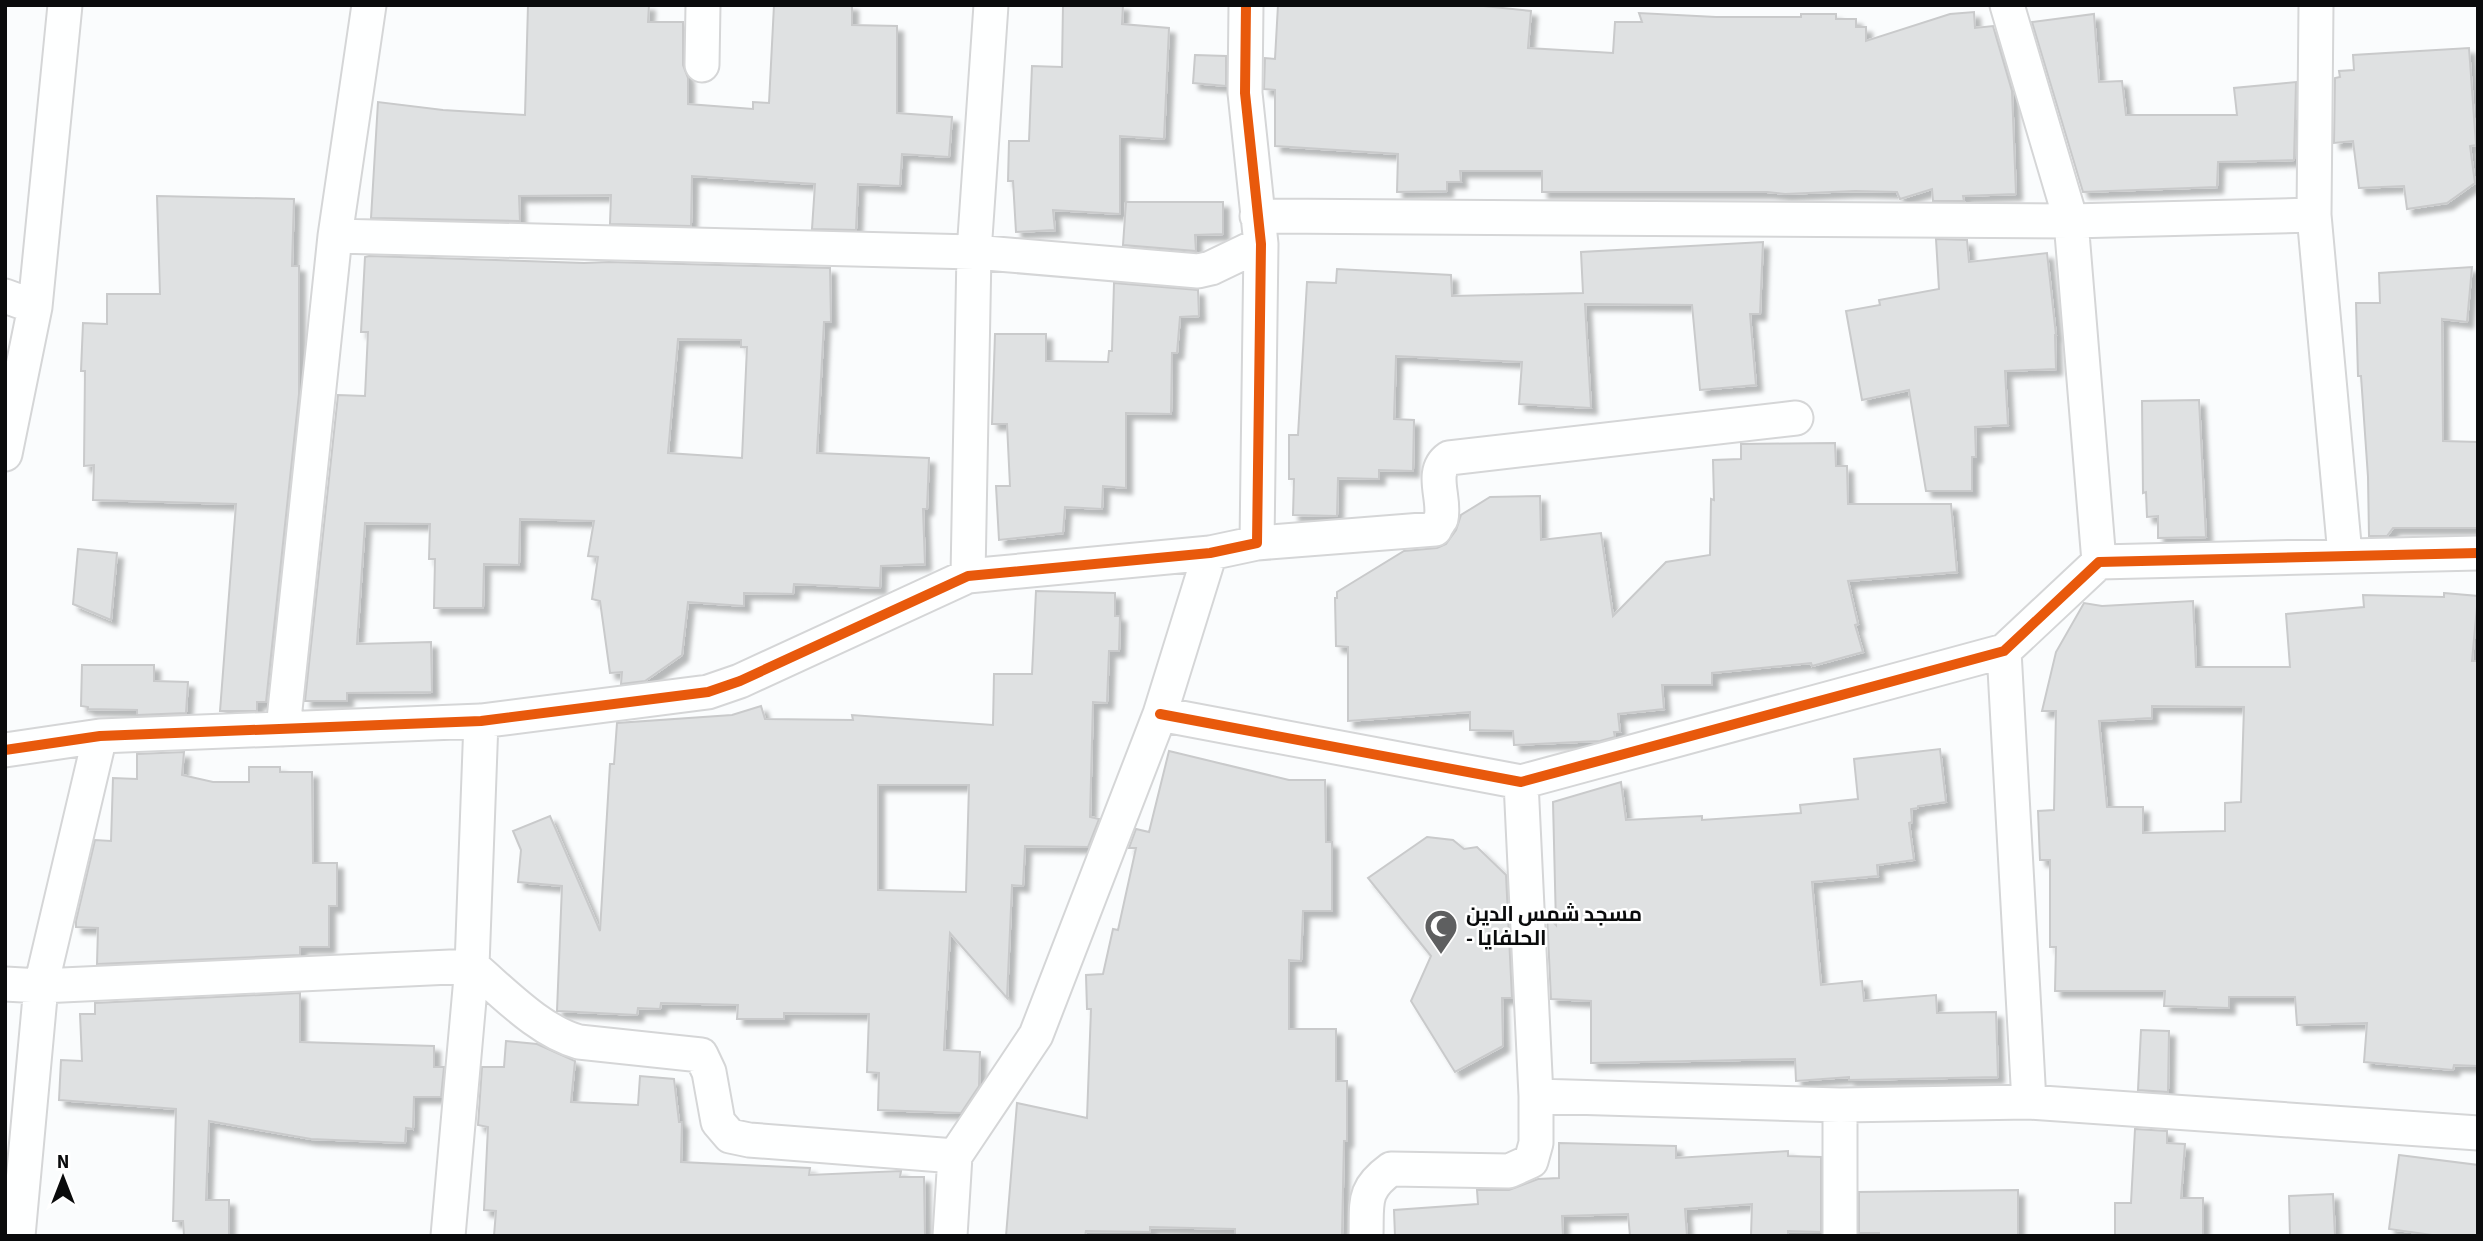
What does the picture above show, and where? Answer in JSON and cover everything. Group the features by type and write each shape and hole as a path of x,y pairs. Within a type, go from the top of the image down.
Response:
{"street":[{"path":"5,454 20,301 65,5"},
{"path":"283,729 335,236 369,5"},
{"path":"702,65 703,5"},
{"path":"968,576 974,251 991,5"},
{"path":"1246,5 1245,93 1259,230 1257,543"},
{"path":"2007,5 2071,221 2099,562"},
{"path":"2316,5 2314,215 2345,555"},
{"path":"335,236 974,251 1198,271 1211,268 1259,230 2071,221 2314,215"},
{"path":"5,750 100,736 481,720 708,692 740,681 968,576 1210,553 1257,543 1435,529 1441,519 1439,471 1443,462 1449,458 1796,418"},
{"path":"950,1236 955,1156 1036,1035 1160,714 1210,553"},
{"path":"1160,714 1521,782 2004,651 2099,562 2478,553"},
{"path":"2004,651 2029,1102"},
{"path":"448,1236 471,966 481,720"},
{"path":"18,1236 41,986 100,736"},
{"path":"1366,1236 1367,1195 1376,1180 1391,1169 1509,1171 1531,1161 1536,1143 1536,1097 1521,782"},
{"path":"5,984 41,986 471,966 550,1031 566,1039 701,1055 709,1072 718,1122 730,1136 749,1140 955,1156"},
{"path":"1536,1097 1840,1105 2029,1102 2478,1133"},
{"path":"1840,1105 1840,1236"}],"building":[{"path":"528,5 649,5 648,22 683,22 683,65 688,78 688,104 753,109 753,102 769,103 774,5 852,5 852,25 897,26 897,113 952,117 949,157 902,154 900,186 858,184 856,230 812,229 815,184 692,176 691,226 610,224 611,195 519,196 520,221 371,218 378,102 443,110 525,115"},
{"path":"1063,5 1123,5 1122,24 1169,28 1164,139 1120,136 1120,214 1053,210 1055,230 1016,232 1013,181 1008,181 1009,141 1029,141 1032,66 1062,67"},
{"path":"1278,5 1474,5 1531,11 1528,48 1613,53 1615,22 1642,22 1639,13 1716,17 1801,17 1801,14 1836,14 1836,19 1856,19 1856,27 1866,27 1866,41 1950,14 1974,12 1975,28 1993,26 2012,91 2016,194 1963,196 1964,201 1933,201 1932,189 1900,199 1897,192 1855,191 1785,194 1542,192 1542,171 1460,171 1461,182 1447,182 1447,191 1397,192 1398,154 1275,146 1275,90 1264,89 1265,58 1275,59"},
{"path":"2094,14 2099,82 2122,81 2126,115 2237,115 2234,88 2296,82 2294,160 2218,162 2217,187 2083,192 2032,22"},
{"path":"2469,48 2476,145 2470,146 2475,183 2447,203 2407,209 2404,186 2359,188 2353,141 2334,143 2335,78 2340,77 2339,71 2354,70 2353,55"},
{"path":"1195,55 1226,56 1226,86 1193,83"},
{"path":"157,196 294,199 292,266 299,266 299,394 266,702 257,702 257,711 220,711 236,504 93,500 94,465 84,466 85,371 81,371 83,323 107,324 107,294 160,294"},
{"path":"1126,202 1223,202 1223,234 1195,235 1196,251 1123,245"},
{"path":"1936,239 1967,240 1969,262 2047,253 2056,335 2056,369 2005,371 2008,425 1975,427 1976,457 1972,457 1972,491 1926,491 1909,390 1862,400 1846,311 1880,305 1879,300 1939,289"},
{"path":"1763,242 1760,314 1750,314 1756,385 1700,390 1692,305 1585,304 1591,408 1519,404 1522,362 1396,356 1394,419 1414,420 1413,471 1379,470 1379,479 1338,478 1337,516 1293,515 1294,479 1289,479 1289,435 1298,435 1307,282 1336,283 1337,269 1451,275 1452,296 1583,293 1581,252"},
{"path":"365,257 830,268 831,322 824,322 817,453 929,458 927,509 923,509 925,564 881,566 880,588 794,584 793,594 744,593 744,606 688,602 682,655 645,681 621,684 622,672 610,673 600,601 592,599 598,557 588,556 594,521 520,519 519,565 484,564 483,608 434,608 435,559 429,559 430,524 365,523 357,644 431,642 432,692 347,693 347,701 305,701 338,395 365,396 368,332 361,332","holes":["678,339 741,340 741,347 747,347 742,458 668,453"]},
{"path":"2472,267 2467,322 2442,319 2443,441 2478,442 2478,528 2393,528 2387,536 2369,536 2368,477 2361,376 2358,376 2356,303 2380,303 2379,273"},
{"path":"1114,283 1198,290 1199,316 1180,317 1177,353 1172,353 1171,414 1126,413 1126,488 1103,486 1102,509 1065,507 1063,533 999,540 996,486 1010,486 1007,424 992,424 995,334 1046,334 1046,361 1108,362 1109,351 1112,351"},
{"path":"2199,400 2206,537 2158,538 2158,516 2147,517 2146,492 2143,493 2142,401"},
{"path":"1835,443 1836,466 1847,466 1848,504 1951,504 1957,572 1848,581 1858,624 1855,625 1863,652 1812,666 1811,663 1712,673 1712,685 1662,685 1664,709 1618,714 1620,732 1614,732 1615,737 1600,741 1514,745 1513,731 1470,730 1470,712 1348,721 1348,647 1336,646 1337,592 1404,551 1437,548 1446,544 1456,530 1461,515 1490,497 1540,496 1541,540 1601,533 1613,616 1666,562 1710,555 1711,499 1714,500 1713,460 1741,459 1741,444"},
{"path":"78,549 117,553 111,620 73,604"},
{"path":"1036,591 1115,593 1115,616 1120,616 1119,651 1109,651 1107,703 1093,702 1090,817 1099,819 1088,847 1025,846 1023,886 1012,885 1007,998 950,933 944,1050 980,1052 979,1086 961,1113 878,1110 879,1073 867,1072 869,1014 784,1013 784,1019 737,1019 738,1005 661,1003 660,1009 638,1008 637,1015 557,1011 562,886 518,882 521,850 513,831 550,816 600,931 610,764 614,764 617,723 732,715 761,706 765,719 853,720 852,715 993,725 994,674 1032,674","holes":["878,785 969,785 966,892 878,890"]},
{"path":"2444,593 2478,596 2472,661 2478,661 2478,1066 2454,1065 2453,1070 2364,1062 2367,1023 2297,1025 2295,997 2229,997 2229,1008 2164,1006 2165,991 2055,991 2056,947 2050,947 2050,860 2040,860 2038,811 2054,810 2056,711 2042,711 2056,652 2084,603 2102,606 2193,601 2196,667 2290,667 2286,614 2364,607 2363,595 2444,597","holes":["2152,706 2244,707 2241,802 2225,803 2225,831 2143,833 2143,807 2107,807 2099,721 2152,718"]},
{"path":"82,665 154,665 154,681 188,682 186,713 137,715 137,710 88,709 81,706"},
{"path":"1940,749 1946,802 1911,809 1912,822 1909,823 1914,860 1877,865 1878,876 1812,882 1821,985 1862,981 1864,1001 1936,995 1937,1013 1996,1012 1998,1077 1849,1080 1849,1077 1796,1081 1795,1059 1591,1063 1591,1001 1551,999 1547,915 1556,925 1553,802 1621,782 1626,820 1702,816 1702,820 1801,813 1800,805 1858,799 1854,759"},
{"path":"1169,751 1289,780 1325,780 1326,842 1332,842 1332,911 1303,911 1301,961 1289,960 1289,1029 1336,1029 1336,1081 1347,1081 1342,1236 1235,1236 1235,1229 1150,1227 1150,1232 1086,1231 1085,1236 1006,1236 1017,1103 1087,1118 1091,1009 1087,1009 1086,975 1103,974 1113,929 1118,930 1136,848 1129,848 1136,829 1149,832"},
{"path":"184,752 182,775 213,782 249,782 249,767 280,767 280,772 312,772 313,863 337,863 337,906 329,906 329,947 300,947 300,955 97,964 98,928 76,927 76,921 95,840 111,841 113,778 137,779 137,754"},
{"path":"1427,837 1453,840 1464,849 1477,847 1506,875 1512,998 1502,998 1503,1046 1455,1072 1411,1001 1431,956 1368,878"},
{"path":"300,993 300,1042 434,1046 434,1067 444,1067 441,1097 414,1097 413,1129 406,1128 405,1143 311,1139 209,1121 206,1200 229,1200 229,1236 184,1236 183,1221 173,1221 176,1109 59,1100 61,1060 82,1061 80,1014 95,1014 95,1003"},
{"path":"2141,1030 2169,1031 2168,1092 2138,1090"},
{"path":"506,1041 537,1044 575,1061 571,1102 638,1105 640,1076 674,1079 679,1122 682,1122 681,1162 810,1168 809,1175 901,1171 900,1177 924,1177 925,1236 494,1236 496,1211 484,1210 488,1127 478,1125 482,1067 504,1067"},
{"path":"2135,1129 2167,1131 2167,1143 2185,1144 2181,1198 2203,1198 2203,1236 2115,1236 2115,1203 2131,1203"},
{"path":"1559,1143 1676,1146 1676,1158 1788,1151 1788,1156 1821,1157 1821,1232 1788,1231 1788,1236 1751,1236 1752,1204 1685,1209 1687,1236 1630,1236 1628,1214 1562,1216 1563,1236 1395,1236 1394,1210 1478,1204 1477,1190 1509,1190 1538,1179 1559,1178"},
{"path":"2399,1155 2478,1165 2478,1236 2439,1236 2389,1229"},
{"path":"2018,1190 2018,1236 1879,1236 1879,1233 1859,1233 1859,1192"},
{"path":"2333,1194 2335,1236 2290,1236 2289,1196"}],"cycle path":[{"path":"5,750 100,736 481,721 708,692 740,681 968,576 1210,553 1257,543 1261,244 1245,93 1246,5"},
{"path":"1160,714 1521,782 2004,651 2099,562 2478,553"}],"place":[{"name":"مسجد شمس الدين - الحلفايا","path":"1441,956"}]}
